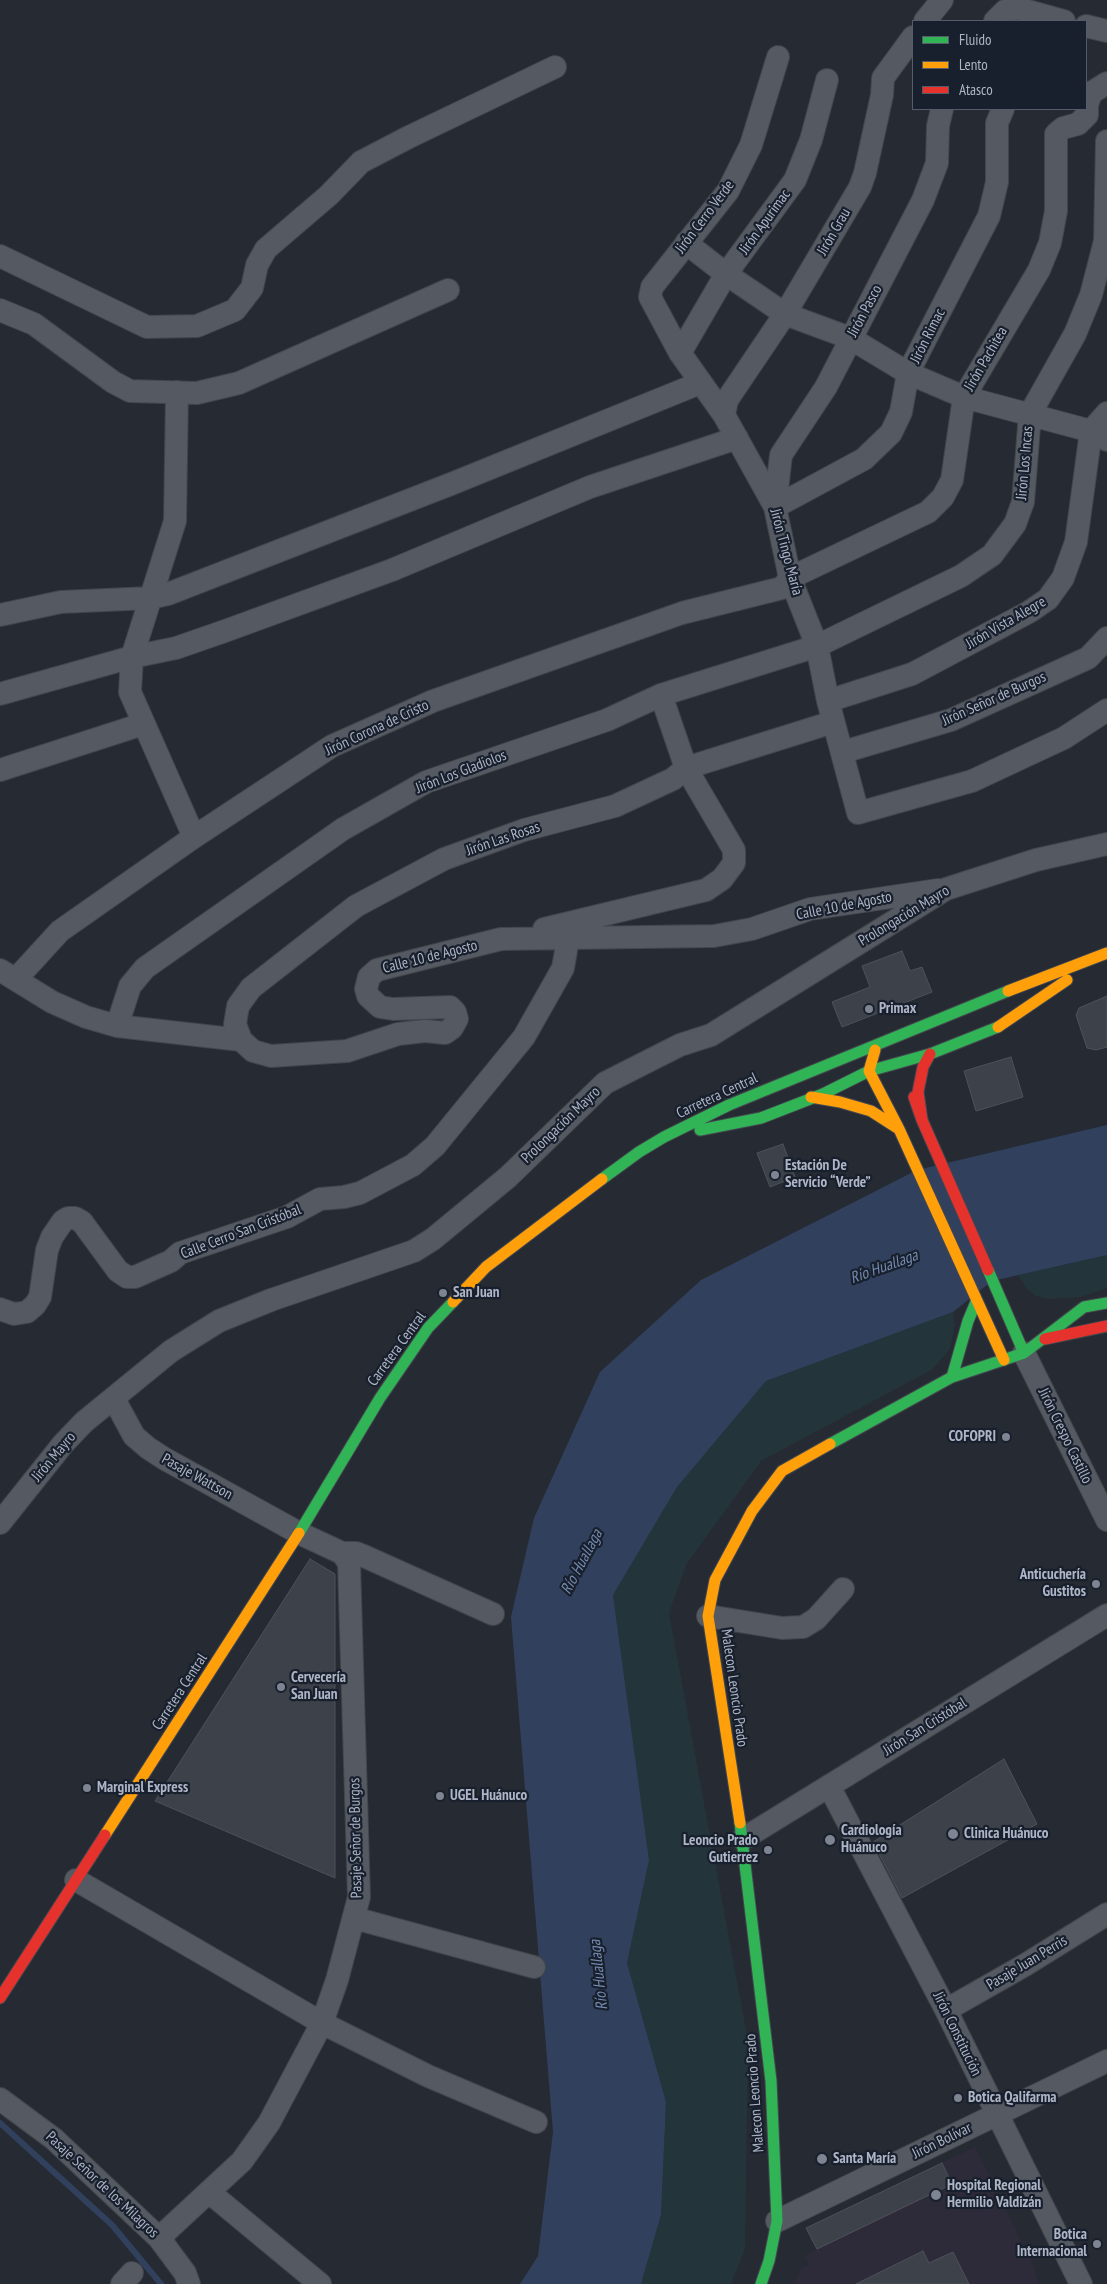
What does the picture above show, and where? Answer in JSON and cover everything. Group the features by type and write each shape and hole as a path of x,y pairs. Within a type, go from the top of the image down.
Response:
{"main road":[{"name":"Carretera Central","path":"0,1998 299,1533 380,1398 428,1328 486,1267 639,1152 729,1104 1106,953"},
{"path":"664,1137 761,1118 811,1098 869,1071 905,1069 930,1054 998,1027 1106,953"},
{"path":"869,1071 878,1043 905,1069 910,1124"},
{"path":"930,1054 924,1067 910,1124 907,1146 975,1300 1022,1351"},
{"path":"869,1071 910,1124"},
{"path":"811,1098 840,1102 871,1111 910,1124 929,1137 1022,1351"},
{"path":"952,1378 975,1300"},
{"path":"1022,1351 1084,1307 1107,1303"},
{"name":"Malecon Leoncio Prado","path":"761,2284 769,2261 777,2221 772,2081 743,1839 708,1616 714,1580 752,1511 782,1471 952,1378 1022,1351 1107,1326"}],"street":[{"path":"926,20 942,0"},
{"path":"996,20 1005,11 1017,8 1055,19"},
{"path":"1087,26 1107,30"},
{"name":"Jirón Grau","path":"724,415 727,400 785,314 829,243 860,187 882,95 883,78 912,38"},
{"name":"Jirón Cerro Verde","path":"652,287 728,191 751,145 778,57"},
{"path":"0,256 146,327 197,326 235,310 252,288 257,265 266,249 308,214 361,162 555,67"},
{"path":"1087,78 1107,83"},
{"name":"Jirón Apurimac","path":"680,353 726,274 796,180 811,140 827,80"},
{"name":"Jirón Pachitea","path":"790,578 928,512 943,497 952,480 964,397 1039,270 1050,243 1056,212 1056,134 1063,128 1078,124 1087,115 1087,106 1091,94 1107,83"},
{"name":"Jirón Pasco","path":"775,506 781,455 826,386 923,200 937,163 938,126 942,110"},
{"name":"Jirón Rimac","path":"775,506 864,459 891,433 901,412 908,372 990,216 997,182 998,123 1003,110"},
{"name":"Jirón Los Incas","path":"817,646 961,576 992,555 1015,524 1023,502 1030,414 1075,334 1091,295 1106,242 1107,136"},
{"path":"686,242 726,274 785,314 850,338 908,372 964,397 1030,414 1099,436 1107,414"},
{"name":"Jirón Tingo María","path":"652,287 650,297 680,353 724,415 775,506 790,578 817,646 831,712 858,813 972,781 1064,738 1107,710"},
{"path":"0,310 34,324 113,382 130,391 210,391 239,383 448,290"},
{"path":"0,614 61,602 150,598 168,594 442,488 700,383"},
{"path":"177,392 175,521 132,657 130,692 194,837"},
{"name":"Jirón Vista Alegre","path":"831,712 912,674 1030,612 1048,599 1063,578 1076,542 1099,436"},
{"path":"0,694 132,657 176,648 392,570 590,487 737,438"},
{"name":"Jirón Corona de Cristo","path":"8,974 60,931 194,837 332,746 424,706 682,613 782,588 790,578"},
{"name":"Jirón Señor de Burgos","path":"843,752 951,720 1088,658 1107,638"},
{"name":"Jirón Los Gladiolos","path":"117,1026 130,986 145,968 343,829 426,782 607,720 661,695 817,646"},
{"path":"501,939 706,890 722,879 734,863 734,850 686,768 661,695"},
{"name":"Jirón Las Rosas","path":"241,1040 235,1024 238,1006 251,988 356,906 444,859 524,830 615,806 673,780 686,768 831,712"},
{"path":"0,770 143,724"},
{"name":"Prolongación Mayro","path":"114,1399 171,1351 219,1321 420,1247 433,1239 508,1176 605,1083 680,1045 711,1035 946,889 1036,860 1107,844"},
{"name":"Calle 10 de Agosto","path":"8,974 52,1002 117,1026 241,1040 253,1051 270,1056 347,1051 398,1034 425,1031 445,1033 452,1028 457,1019 455,1012 450,1007 393,1009 380,1007 368,996 366,989 368,977 377,970 501,939 714,936 752,929 810,910 946,889"},
{"name":"Calle Cerro San Cristóbal","path":"0,1309 14,1314 27,1312 35,1305 40,1296 52,1236 63,1221 68,1218 75,1218 82,1222 118,1272 127,1277 135,1277 171,1261 180,1253 287,1217 320,1199 344,1198 360,1193 412,1165 435,1146 524,1037 563,968 568,938"},
{"name":"Jirón Crespo Castillo","path":"1022,1351 1107,1520"},
{"name":"Jirón Mayro","path":"0,1523 8,1499 84,1422 114,1399"},
{"name":"Pasaje Wattson","path":"114,1399 134,1436 148,1448 299,1533"},
{"path":"299,1533 342,1553 356,1553 366,1557 493,1614"},
{"name":"Pasaje Señor de Burgos","path":"159,2238 242,2161 269,2123 322,2023 354,1918 359,1897 349,1563 342,1553"},
{"path":"708,1616 782,1628 803,1626 816,1619 843,1589"},
{"name":"Jirón San Cristóbal","path":"743,1839 1107,1615"},
{"name":"Jirón Constitución","path":"828,1786 946,2010 996,2115 1081,2284"},
{"path":"76,1880 322,2023 428,2076 536,2122"},
{"name":"Pasaje Juan Perris","path":"946,2010 1025,1965 1107,1914"},
{"path":"354,1918 534,1967"},
{"name":"Jirón Bolívar","path":"777,2221 1107,2061"},
{"name":"Pasaje Señor de los Milagros","path":"0,2099 54,2139 159,2238 185,2273 189,2284"},
{"path":"209,2192 320,2284"}],"shaded area":[{"path":"1107,1255 1107,1288 1081,1297 1048,1299 1036,1296 1026,1288 1018,1275"},
{"path":"953,1312 955,1325 950,1349 933,1369 761,1461 686,1565 669,1613 748,2041 745,2249 731,2284 641,2284 661,2215 666,2102 627,1963 649,1860 613,1595 677,1487 766,1381"},
{"name":"Hospital Regional Hermilio Valdizán","path":"975,2147 1034,2267 1039,2284 794,2284 801,2268 809,2264 805,2256 816,2249 806,2228"}],"water":[{"name":"Río Huallaga","path":"1107,1125 1107,1255 992,1281 953,1312 766,1381 677,1487 613,1595 649,1860 627,1963 666,2102 661,2215 641,2284 520,2284 538,2256 553,2132 511,1617 534,1518 600,1372 701,1280 917,1170"}],"building":[{"path":"902,951 910,971 922,967 932,992 842,1027 832,1002 870,987 862,966"},
{"path":"1107,996 1107,1047 1096,1050 1087,1048 1076,1015 1079,1008"},
{"path":"1011,1057 1023,1097 976,1111 964,1071"},
{"path":"783,1144 795,1177 770,1187 757,1153"},
{"name":"Cervecería San Juan","path":"310,1559 335,1574 335,1878 155,1801"},
{"name":"Clinica Huánuco","path":"1004,1759 1037,1824 902,1898 873,1842"},
{"path":"942,2163 952,2184 817,2249 806,2228"},
{"path":"923,2251 929,2263 953,2252 969,2284 856,2284"}],"waterway":[{"path":"0,2123 112,2225 161,2284"}],"traffic: fast":[{"path":"602,1179 639,1152 664,1137 729,1105 1008,991"},
{"path":"700,1130 761,1118 823,1094 869,1071 930,1054 998,1027"},
{"path":"988,1270 1024,1353"},
{"path":"299,1533 380,1398 428,1328 453,1302"},
{"path":"952,1377 968,1321 976,1302"},
{"path":"830,1444 952,1377 1024,1353 1084,1307 1107,1303"},
{"path":"740,1823 771,2081 777,2221 769,2261 761,2284"}],"traffic: slow":[{"path":"1008,991 1107,953"},
{"path":"998,1027 1067,980"},
{"path":"875,1050 869,1071 899,1129 1004,1360"},
{"path":"811,1097 840,1102 871,1111 899,1129"},
{"path":"453,1302 486,1267 602,1179"},
{"path":"740,1823 708,1616 715,1580 752,1511 782,1471 830,1444"},
{"path":"105,1835 299,1533"}],"traffic: jam":[{"path":"922,1120 918,1092 923,1067 930,1054"},
{"path":"914,1097 922,1120 988,1270"},
{"path":"1045,1339 1107,1326"},
{"path":"0,1998 105,1835"}],"place":[{"name":"Primax","path":"869,1009"},
{"name":"Estación De Servicio “Verde”","path":"775,1175"},
{"name":"San Juan","path":"443,1293"},
{"name":"COFOPRI","path":"1006,1437"},
{"name":"Anticuchería Gustitos","path":"1096,1584"},
{"name":"Cervecería San Juan","path":"281,1687"},
{"name":"Marginal Express","path":"87,1788"},
{"name":"UGEL Huánuco","path":"440,1796"},
{"name":"Clinica Huánuco","path":"953,1834"},
{"name":"Cardiología Huánuco","path":"830,1840"},
{"name":"Leoncio Prado Gutierrez","path":"768,1850"},
{"name":"Botica Qalifarma","path":"958,2098"},
{"name":"Santa María","path":"822,2159"},
{"name":"Hospital Regional Hermilio Valdizán","path":"936,2195"},
{"name":"Botica Internacional","path":"1097,2244"}]}
